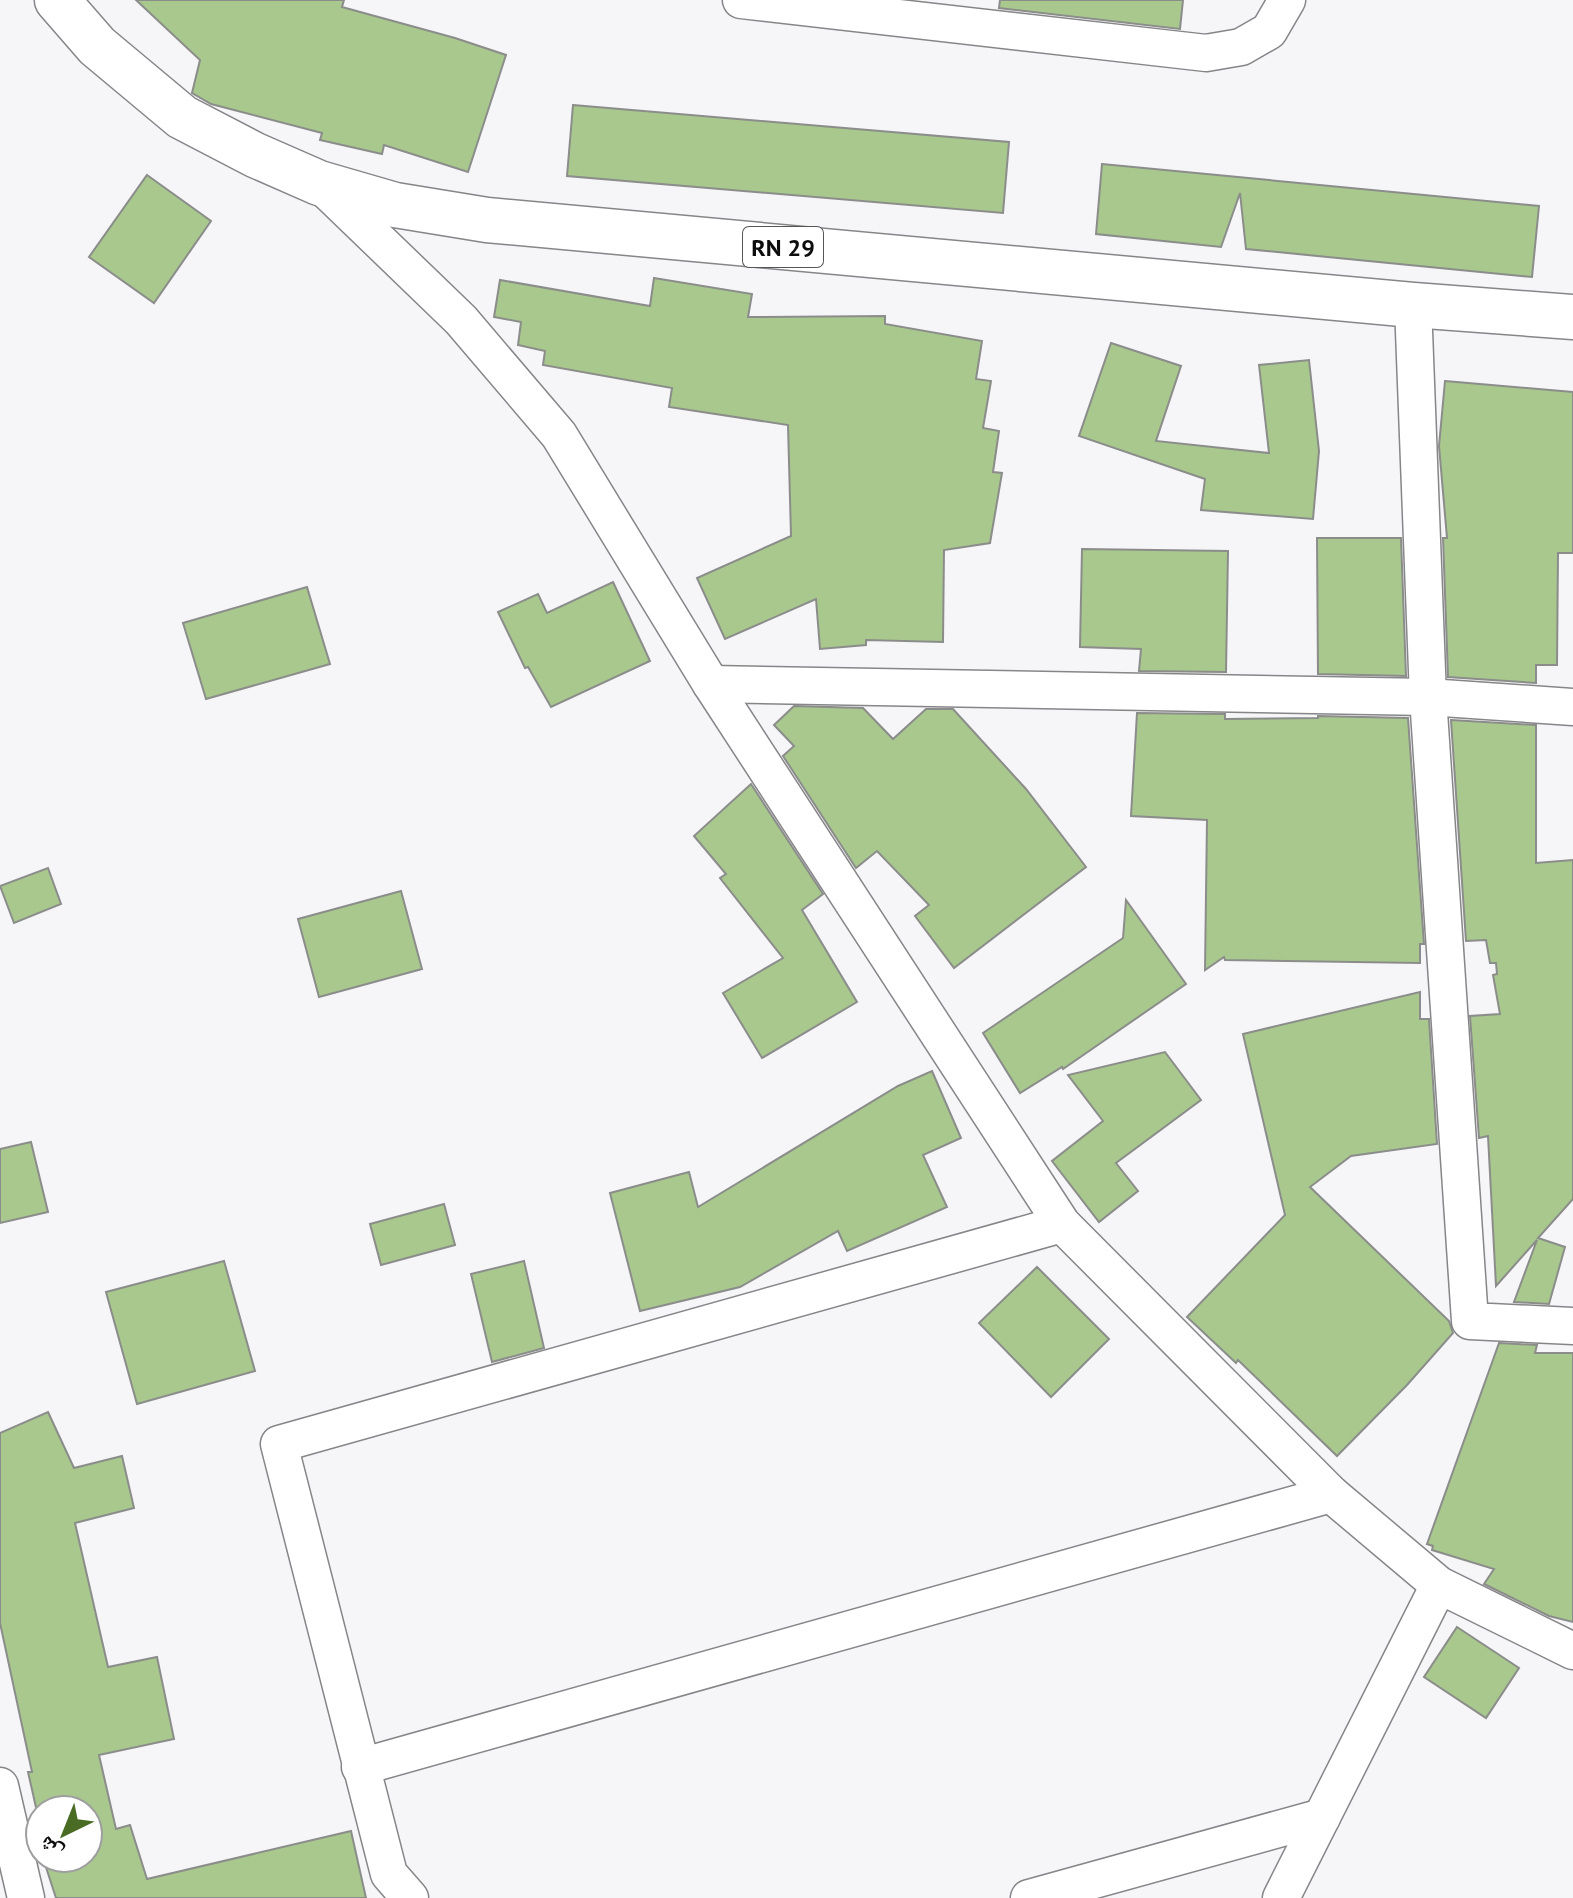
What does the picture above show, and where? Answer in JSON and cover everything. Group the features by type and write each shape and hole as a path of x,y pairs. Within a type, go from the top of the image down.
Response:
{"main road":[{"name":"RN 29","path":"57,0 97,46 182,117 255,155 319,183 395,205 487,220 1573,317"}],"street":[{"path":"741,0 1206,53 1241,47 1269,31 1287,0"},
{"path":"319,183 461,320 559,435 711,684 1062,1224 1331,1494 1439,1585 1573,1651"},
{"path":"1413,305 1428,697 1470,1321 1573,1326"},
{"path":"711,684 1428,697 1573,707"},
{"path":"410,1898 389,1874 279,1444 1062,1224"},
{"path":"360,1767 1331,1494"},
{"path":"1281,1898 1439,1585"},
{"path":"0,1786 26,1898"},
{"path":"1029,1898 1322,1817"}],"building":[{"path":"136,0 344,0 342,7 506,55 468,172 384,145 382,154 320,140 322,133 211,104 192,93 200,60"},
{"path":"1000,0 1183,0 1180,29 999,8"},
{"path":"573,105 1009,142 1003,213 567,176"},
{"path":"1102,164 1539,206 1532,277 1246,249 1240,193 1221,247 1096,234"},
{"path":"147,175 211,221 154,303 89,257"},
{"path":"654,278 752,294 748,317 885,316 885,324 982,341 976,379 991,381 983,428 999,431 993,472 1002,473 990,543 944,550 943,642 866,640 866,645 820,649 816,599 725,639 697,578 791,536 788,425 669,407 672,388 543,365 545,351 518,345 521,322 494,317 500,280 650,306"},
{"path":"1111,343 1181,366 1156,441 1269,453 1259,365 1309,360 1319,451 1313,519 1201,510 1205,479 1079,436"},
{"path":"1445,381 1573,392 1573,553 1558,553 1557,665 1536,665 1536,683 1448,677 1443,538 1447,538 1439,446"},
{"path":"1317,538 1401,538 1406,676 1318,674"},
{"path":"1082,549 1228,551 1226,672 1139,671 1141,649 1080,647"},
{"path":"613,582 650,661 551,707 528,667 525,668 498,612 538,594 547,613"},
{"path":"307,587 330,664 206,699 183,623"},
{"path":"794,706 863,708 893,739 926,709 953,709 1026,789 1086,867 954,968 915,916 929,905 877,851 856,868 783,756 794,746 774,725"},
{"path":"1137,713 1225,714 1225,719 1318,716 1408,718 1424,944 1420,944 1420,963 1225,960 1224,957 1205,970 1207,820 1131,816"},
{"path":"1451,720 1536,725 1536,863 1573,860 1573,1199 1538,1238 1565,1247 1549,1304 1514,1302 1537,1240 1496,1286 1488,1136 1479,1138 1470,1016 1500,1014 1493,975 1497,974 1496,963 1490,963 1486,940 1466,941"},
{"path":"751,784 823,894 802,910 857,1002 762,1058 723,993 783,958 720,878 726,874 694,836"},
{"path":"48,868 61,904 14,923 0,886"},
{"path":"401,891 422,969 319,997 298,919"},
{"path":"1126,900 1186,984 1063,1069 1020,1093 983,1033 1123,938"},
{"path":"1420,992 1420,1019 1429,1019 1437,1144 1351,1156 1310,1187 1449,1321 1453,1333 1337,1456 1238,1360 1236,1363 1187,1317 1285,1215 1243,1034"},
{"path":"1165,1052 1201,1100 1116,1163 1138,1191 1099,1222 1052,1161 1103,1121 1068,1075"},
{"path":"932,1071 961,1138 923,1155 947,1207 847,1251 838,1231 740,1287 640,1311 610,1193 689,1172 698,1207 898,1086"},
{"path":"31,1142 48,1212 0,1223 0,1149"},
{"path":"444,1204 455,1245 381,1265 370,1224"},
{"path":"224,1261 255,1371 137,1404 106,1292"},
{"path":"524,1261 544,1348 492,1362 471,1274"},
{"path":"1037,1267 1109,1339 1051,1397 979,1323"},
{"path":"1499,1343 1537,1345 1535,1353 1573,1353 1573,1622 1549,1616 1484,1584 1494,1569 1432,1550 1433,1546 1427,1544"},
{"path":"48,1412 74,1468 122,1456 134,1508 75,1523 108,1667 157,1657 174,1739 99,1755 116,1829 130,1825 147,1879 351,1831 366,1898 56,1898 48,1874 104,1874 104,1794 33,1794 28,1772 32,1772 0,1623 0,1433"},
{"path":"1457,1627 1519,1668 1486,1718 1424,1677"}]}
